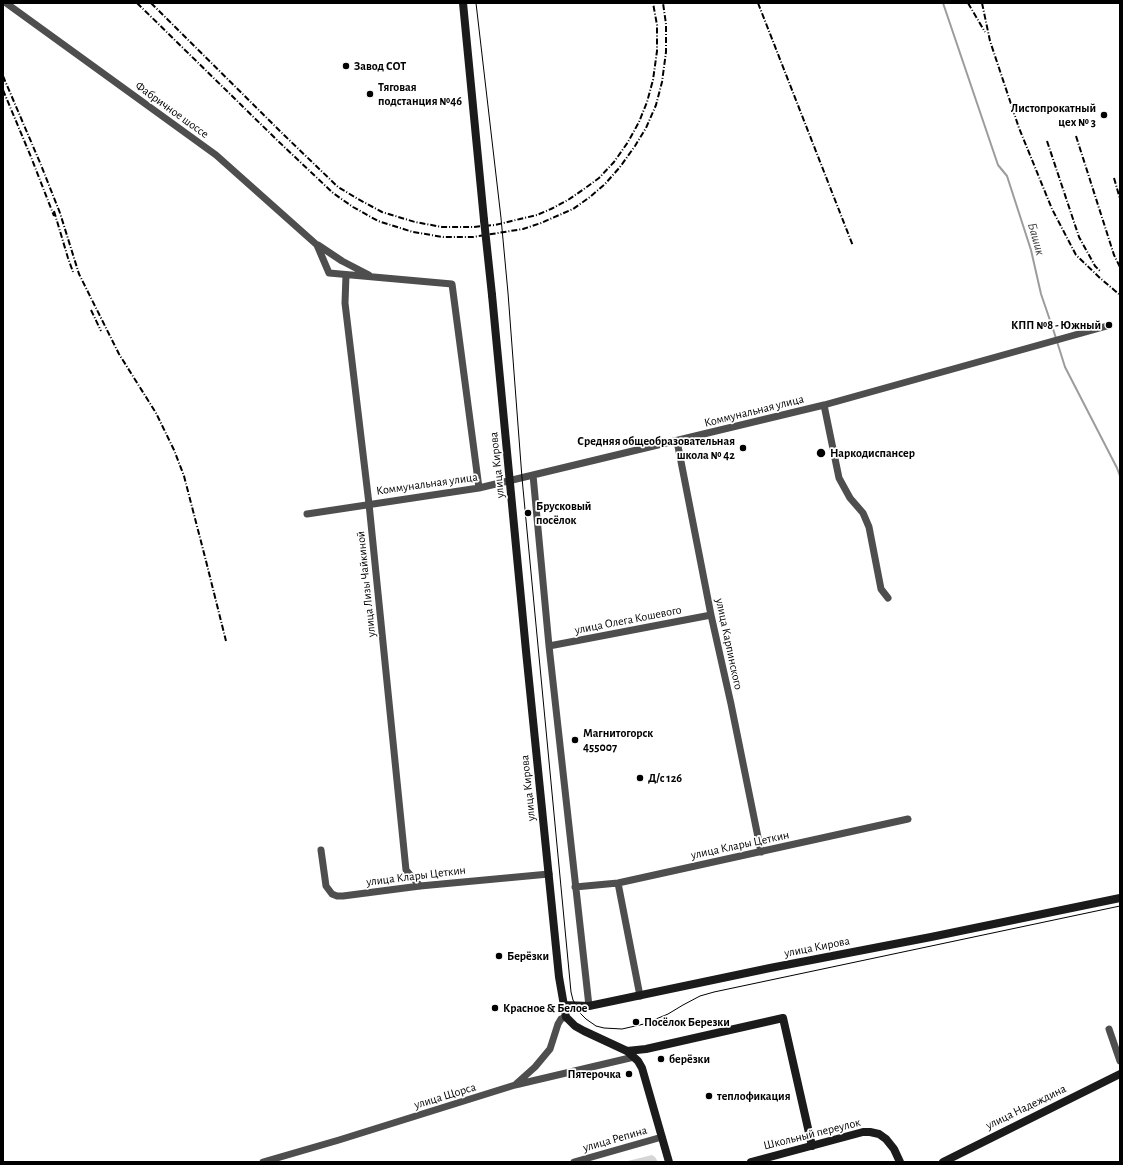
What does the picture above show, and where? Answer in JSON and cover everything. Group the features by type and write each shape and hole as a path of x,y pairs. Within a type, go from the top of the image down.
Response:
{"main road":[{"name":"улица Кирова","path":"463,3 526,651 559,977 564,1005 589,1006 1120,898"},
{"path":"564,1005 566,1017 570,1021 584,1032 627,1050 642,1068 669,1162"},
{"path":"627,1050 646,1049 783,1018 812,1146"},
{"name":"улица Надеждина","path":"942,1162 1120,1074"},
{"name":"Школьный переулок","path":"751,1162 863,1132 875,1132 886,1139 891,1145 900,1162"}],"street":[{"name":"Фабричное шоссе","path":"6,3 216,155 317,244 342,261 370,276"},
{"name":"Фабричное шоссе","path":"317,244 329,273 346,275"},
{"path":"346,275 452,284 479,488"},
{"name":"улица Лизы Чайкиной","path":"346,275 345,304 369,504 406,870 420,886"},
{"name":"Коммунальная улица","path":"307,514 479,488 824,405 1107,326"},
{"path":"824,405 838,478 850,498 863,513 869,527 881,589 888,598"},
{"name":"улица Карпинского","path":"677,441 761,852"},
{"path":"533,475 549,646 589,1006"},
{"name":"улица Олега Кошевого","path":"549,646 712,615"},
{"name":"улица Клары Цеткин","path":"575,887 618,883 908,819"},
{"name":"улица Клары Цеткин","path":"321,850 326,886 332,894 337,896 420,886 549,874"},
{"path":"618,883 640,996"},
{"path":"515,1085 536,1067 550,1049 558,1024 561,1019 566,1017"},
{"path":"1108,1029 1120,1061"},
{"name":"улица Щорса","path":"263,1162 515,1085 634,1057"},
{"name":"улица Репина","path":"574,1162 662,1137"}],"shaded area":[{"path":"652,1155 658,1162 624,1162"}],"waterway":[{"name":"Башик","path":"943,3 998,165 1007,176 1031,250 1041,294 1065,367 1120,476"}],"tram line":[{"path":"476,3 501,218 522,478 571,992 573,1000 580,1013 596,1026 622,1029 644,1024 668,1014 700,996 714,992 1120,906"}],"railway":[{"path":"137,3 333,193 353,207 378,221 413,232 443,237 473,237 523,229 573,209 605,184 620,167 635,146 646,128 656,105 662,82 666,52 666,24 663,3"},
{"path":"151,3 338,187 382,212 415,222 442,227 495,225 537,215 568,200 599,178 614,162 628,142 639,122 647,102 653,80 657,51 657,25 653,3"},
{"path":"758,3 853,246"},
{"path":"968,3 985,32"},
{"path":"982,3 990,41 1019,128 1052,209 1076,255 1120,295"},
{"path":"3,76 60,213 79,274 119,354 156,413 174,450 184,476 226,641"},
{"path":"3,90 54,216"},
{"path":"1076,136 1114,255 1120,267"},
{"path":"1047,141 1079,237 1095,266 1101,272"},
{"path":"1114,178 1120,199"},
{"path":"54,211 73,272"},
{"path":"91,310 101,331"}],"place":[{"name":"Завод СОТ","path":"346,66"},
{"name":"Тяговая подстанция №46","path":"370,94"},
{"name":"Листопрокатный цех № 3","path":"1104,115"},
{"name":"КПП №8 - Южный","path":"1109,325"},
{"name":"Средняя общеобразовательная школа № 42","path":"743,448"},
{"name":"Наркодиспансер","path":"821,453"},
{"name":"Брусковый посёлок","path":"528,513"},
{"name":"Магнитогорск 455007","path":"575,740"},
{"name":"Д/с 126","path":"640,778"},
{"name":"Берёзки","path":"499,956"},
{"name":"Красное & Белое","path":"495,1008"},
{"name":"Посёлок Березки","path":"636,1022"},
{"name":"берёзки","path":"661,1059"},
{"name":"Пятерочка","path":"629,1074"},
{"name":"теплофикация","path":"709,1096"}]}
